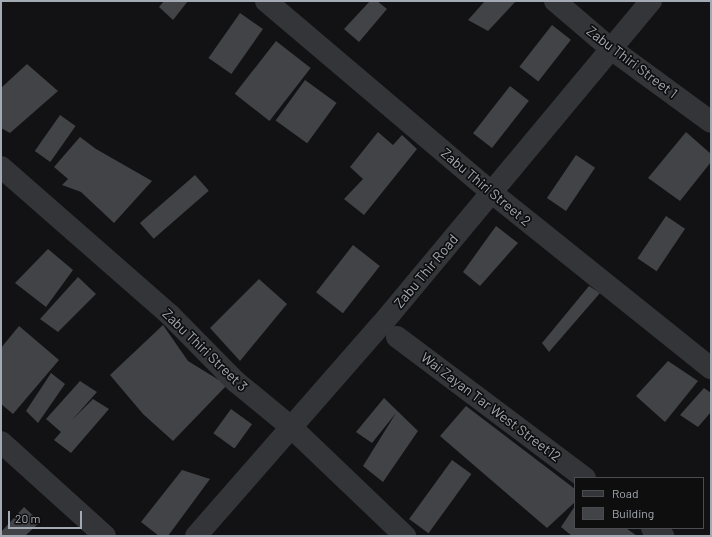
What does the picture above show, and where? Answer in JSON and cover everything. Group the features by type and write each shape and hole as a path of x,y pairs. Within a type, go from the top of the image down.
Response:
{"street":[{"name":"Zabu Thiri Street 2","path":"266,1 491,192 711,368"},
{"name":"Zabu Thiri Street 1","path":"555,1 610,48 711,122"},
{"name":"Zabu Thir Road","path":"196,536 382,325 610,48 652,1"},
{"name":"Zabu Thiri Street 3","path":"1,167 170,315 235,381 291,427 405,536"},
{"name":"Wai Zayan Tar West Street12","path":"397,337 584,477"},
{"path":"1,442 104,536"},
{"path":"653,529 662,536"}],"building":[{"path":"164,1 188,1 173,20 159,7"},
{"path":"370,1 377,1 387,9 359,42 344,29"},
{"path":"485,1 516,1 488,31 468,20"},
{"path":"240,13 263,29 231,74 208,58"},
{"path":"552,25 571,40 538,82 519,67"},
{"path":"276,41 311,68 269,121 235,94"},
{"path":"27,64 58,91 10,133 1,128 1,88"},
{"path":"305,80 337,103 307,143 276,120"},
{"path":"510,86 529,101 492,148 473,133"},
{"path":"60,115 76,126 50,162 35,151"},
{"path":"378,132 393,145 402,135 417,149 364,215 344,199 363,179 350,167"},
{"path":"686,132 711,154 711,162 680,201 648,178"},
{"path":"80,137 96,149 152,181 114,223 81,192 62,185 68,179 54,167"},
{"path":"576,155 595,168 566,211 547,198"},
{"path":"195,175 209,191 154,239 140,223"},
{"path":"666,216 685,229 657,271 637,258"},
{"path":"496,226 518,243 480,286 463,272"},
{"path":"353,245 380,266 343,313 316,292"},
{"path":"48,249 73,270 46,307 15,283"},
{"path":"78,277 96,294 58,332 40,319"},
{"path":"259,279 287,304 240,361 210,328"},
{"path":"589,286 600,293 549,352 542,343"},
{"path":"163,325 188,361 227,385 173,441 143,414 110,375"},
{"path":"19,326 59,360 13,414 1,404 1,348"},
{"path":"668,361 698,381 665,422 636,396"},
{"path":"51,373 65,384 38,423 26,411"},
{"path":"80,381 97,392 72,420 93,399 109,409 71,453 54,440 61,432 46,419"},
{"path":"704,388 711,393 711,412 698,427 680,415"},
{"path":"384,398 418,431 383,482 363,466 396,413 372,443 356,432"},
{"path":"466,406 574,488 574,503 547,528 440,436"},
{"path":"231,409 252,424 234,449 213,433"},
{"path":"452,460 471,474 429,533 409,519"},
{"path":"182,470 210,479 168,536 159,536 141,522"},
{"path":"24,507 40,522 25,536 1,536 1,532"},
{"path":"574,508 574,529 627,529 637,536 572,536 561,527"}]}
